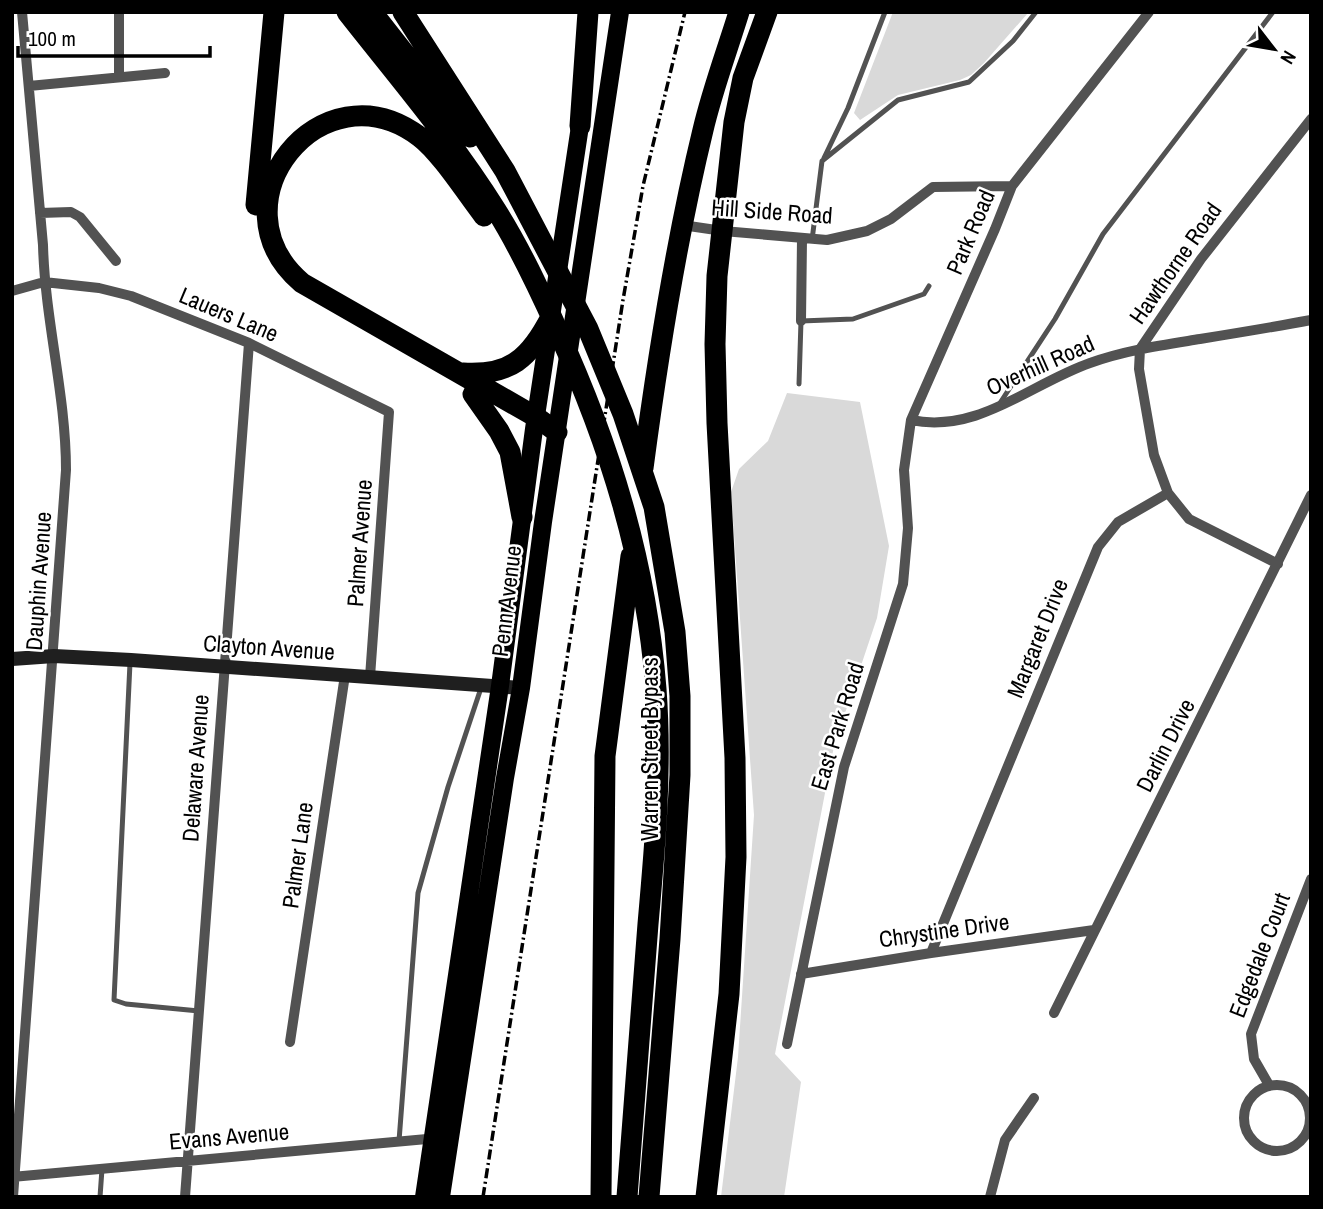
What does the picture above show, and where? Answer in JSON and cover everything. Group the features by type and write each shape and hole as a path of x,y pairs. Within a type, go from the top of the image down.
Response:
{"highway":[{"path":"274,12 256,215 258,235 275,273 295,293 473,394 557,432"},
{"path":"347,12 497,211 536,284"},
{"path":"372,12 476,146 543,242"},
{"path":"402,12 505,171 543,242"},
{"path":"580,127 588,12"},
{"path":"601,1197 605,757 652,401 682,225 704,127 739,12"},
{"path":"706,1197 729,994 736,857 735,758 716,370 718,276 734,122 743,78 767,12"},
{"path":"535,423 458,373 302,283 285,266 270,233 268,200 274,178 291,149 313,129 342,119 381,119 411,131 432,149 536,284"},
{"name":"Warren Street Bypass","path":"543,242 588,329 623,414 654,507 676,645 680,696 680,775 649,1197"},
{"name":"Warren Street Bypass","path":"536,284 590,405 618,484 640,576 651,638 659,772 627,1197"},
{"path":"458,373 482,374 511,366 532,348 551,317"},
{"path":"473,394 499,431 510,453 522,517"}],"main road":[{"name":"Penn Avenue","path":"424,1197 491,685 522,517 597,12"},
{"name":"Penn Avenue","path":"441,1197 521,688 620,12"}],"street":[{"name":"Dauphin Avenue","path":"13,1197 66,470 66,445 44,282 22,12"},
{"path":"119,12 119,76"},
{"name":"Park Road","path":"911,420 1012,186 1149,12"},
{"path":"29,86 165,73"},
{"name":"Hawthorne Road","path":"1168,493 1154,455 1139,369 1140,349 1201,259 1311,119"},
{"name":"Hill Side Road","path":"682,225 827,240 867,231 891,219 933,187 1012,186"},
{"path":"40,213 71,212 80,217 116,261"},
{"path":"801,321 807,240"},
{"path":"12,291 44,282"},
{"name":"Lauers Lane","path":"44,282 99,288 131,296 249,343 389,412"},
{"name":"Overhill Road","path":"911,420 926,423 965,420 1090,363 1140,349 1311,320"},
{"name":"Delaware Avenue","path":"185,1197 249,343"},
{"name":"Palmer Avenue","path":"370,677 389,412"},
{"name":"East Park Road","path":"787,1044 844,768 903,584 908,528 904,470 911,420"},
{"path":"1168,493 1189,519 1278,564"},
{"name":"Margaret Drive","path":"932,953 1098,547 1118,522 1168,493"},
{"name":"Darlin Drive","path":"1054,1013 1311,495"},
{"name":"Clayton Avenue","path":"12,659 54,656 131,660 521,688"},
{"name":"Palmer Lane","path":"290,1042 345,675"},
{"name":"Edgedale Court","path":"1269,1085 1254,1059 1251,1034 1311,879"},
{"name":"Chrystine Drive","path":"801,974 1094,930"},
{"path":"1277,1084 1294,1090 1308,1106 1309,1128 1303,1138 1287,1150 1270,1151 1262,1148 1253,1142 1244,1124 1244,1109 1250,1098 1269,1085 1277,1084"},
{"path":"990,1197 1005,1140 1034,1098"},
{"name":"Evans Avenue","path":"13,1177 432,1138 450,1139"}],"lane":[{"path":"807,240 822,161 848,108 885,12"},
{"path":"822,161 898,100 969,82 1013,41 1036,12"},
{"path":"996,408 1055,319 1103,234 1273,12"},
{"path":"799,384 801,321 853,319 924,294 929,286"},
{"path":"131,660 114,1000 125,1004 200,1011"},
{"path":"398,1141 418,893 448,787 491,685"},
{"path":"100,1197 102,1169"}],"shaded area":[{"path":"893,12 1028,13 971,75 898,95 860,120 854,113"},
{"path":"787,393 860,402 889,546 877,618 834,746 775,1054 801,1082 784,1197 721,1197 738,1057 754,815 731,492 739,469 768,441"}],"railway":[{"path":"483,1197 623,300 643,186 685,12"}]}
